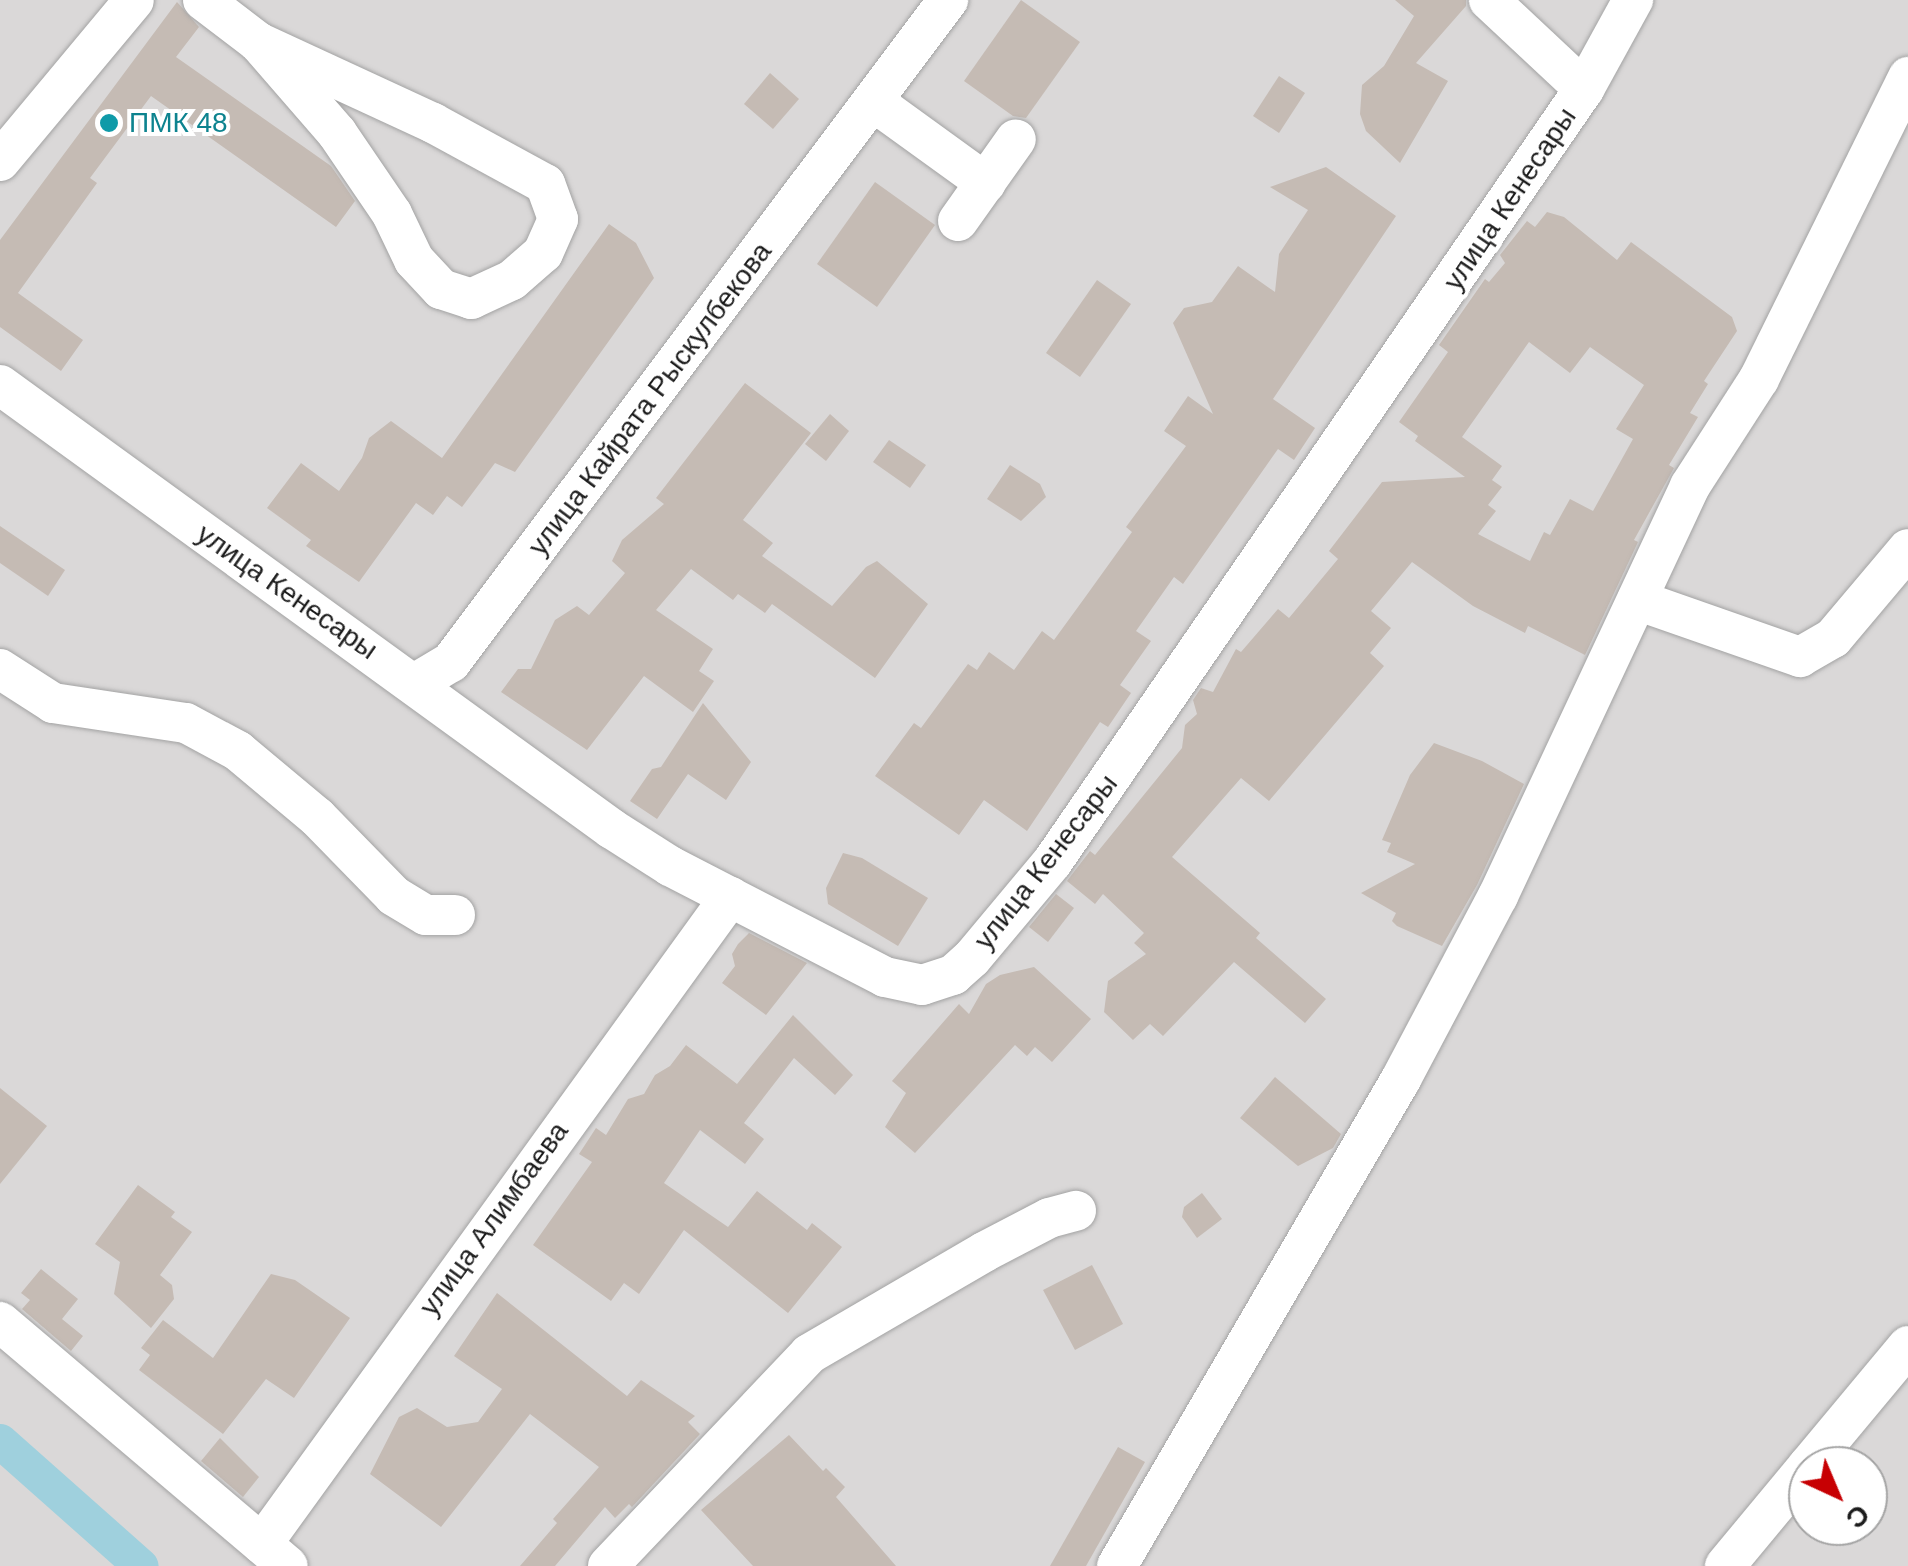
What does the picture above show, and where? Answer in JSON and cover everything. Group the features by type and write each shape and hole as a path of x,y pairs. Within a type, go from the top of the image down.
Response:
{"street":[{"path":"0,161 134,0"},
{"path":"203,0 258,42 336,133 392,214 414,260 441,289 472,299 512,280 542,253 558,219 544,184 434,123 258,42"},
{"name":"улица Кайрата Рыскулбекова","path":"416,683 451,662 948,0"},
{"path":"1489,0 1584,89"},
{"name":"улица Кенесары","path":"0,385 416,683 612,830 885,978 922,985 953,974 1026,898 1584,89 1632,0"},
{"path":"1117,1566 1401,1079 1498,896 1690,486 1759,379 1908,77"},
{"path":"874,102 986,182"},
{"path":"958,221 1016,139"},
{"path":"1638,600 1800,657 1832,638 1908,548"},
{"path":"0,669 53,704 186,723 238,751 317,816 394,896 426,915 455,915"},
{"name":"улица Алимбаева","path":"0,1322 275,1555 730,897"},
{"path":"608,1566 809,1354 984,1252 1049,1218 1076,1210"},
{"path":"1825,1446 1908,1346"},
{"path":"1725,1566 1788,1490"}],"shaded area":[{"path":"0,0 1908,0 1908,1566 0,1566"}],"building":[{"path":"1021,0 1080,42 1026,118 1013,116 964,81"},
{"path":"1395,0 1466,0 1466,6 1416,63 1448,81 1400,163 1366,131 1360,114 1362,85 1384,66 1414,16"},
{"path":"177,2 199,27 176,57 331,166 355,201 336,227 151,96 90,178 97,183 18,293 83,340 61,371 0,327 0,240"},
{"path":"770,73 799,99 773,129 744,104"},
{"path":"1279,76 1305,93 1279,133 1253,116"},
{"path":"1326,167 1396,216 1273,399 1315,428 1294,460 1278,449 1183,584 1174,577 1136,631 1151,641 1120,685 1131,693 1108,727 1100,722 1027,831 984,800 959,835 875,776 914,723 921,728 968,664 977,670 989,652 1014,670 1042,631 1054,640 1132,532 1126,527 1186,446 1164,431 1188,396 1213,414 1173,323 1184,308 1212,302 1238,266 1275,292 1279,254 1308,210 1270,187"},
{"path":"875,182 935,225 877,307 817,264"},
{"path":"1547,212 1564,217 1617,260 1631,242 1732,317 1737,331 1704,381 1708,384 1690,413 1698,417 1669,465 1674,468 1634,540 1638,542 1585,655 1528,626 1525,633 1473,606 1412,562 1371,611 1391,628 1370,653 1384,666 1269,801 1241,778 1172,857 1260,933 1256,938 1326,999 1305,1023 1234,962 1163,1036 1150,1024 1133,1040 1104,1012 1108,981 1146,954 1134,943 1144,933 1103,894 1095,904 1067,881 1090,851 1095,855 1182,748 1185,725 1197,714 1193,700 1201,688 1213,692 1236,649 1241,652 1278,609 1289,618 1338,559 1329,551 1382,482 1465,477 1415,441 1418,436 1399,422 1448,352 1439,345 1485,279 1489,282 1505,263 1500,255 1527,221 1535,227","holes":["1529,342 1570,373 1590,347 1644,385 1616,429 1633,439 1593,511 1570,499 1550,535 1544,532 1530,561 1478,534 1496,511 1488,505 1502,487 1492,480 1502,466 1462,437"]},
{"path":"609,224 636,243 654,278 515,472 495,463 462,507 447,496 433,515 416,503 359,582 306,546 311,540 267,508 301,463 339,491 362,458 369,438 391,421 442,458"},
{"path":"1097,280 1131,304 1080,377 1046,353"},
{"path":"745,383 811,433 743,520 773,543 762,556 832,606 866,567 877,561 928,604 875,678 772,604 765,613 738,594 733,600 691,569 656,610 713,649 699,671 714,681 693,712 644,676 587,750 501,692 518,669 531,669 555,620 577,606 589,615 625,573 612,561 622,540 664,504 656,498"},
{"path":"830,414 849,431 826,461 805,444"},
{"path":"889,440 926,465 910,488 873,462"},
{"path":"1010,465 1040,484 1046,497 1021,521 987,499"},
{"path":"0,526 65,570 48,596 0,563"},
{"path":"703,703 751,762 726,800 688,774 657,819 630,801 652,769 661,767"},
{"path":"1434,743 1482,761 1524,784 1477,885 1442,946 1397,926 1392,921 1396,913 1361,893 1415,864 1387,852 1391,843 1382,840 1410,775"},
{"path":"843,853 862,858 928,898 898,946 828,904 826,888"},
{"path":"1056,894 1074,908 1048,942 1029,927"},
{"path":"749,933 807,963 766,1015 722,983 735,966 732,954"},
{"path":"1034,967 1091,1019 1052,1062 1035,1047 1027,1056 1015,1045 915,1153 885,1127 906,1093 892,1081 959,1004 969,1014 986,984 1000,975"},
{"path":"793,1015 853,1075 835,1095 794,1058 744,1123 764,1139 745,1164 700,1130 664,1183 728,1227 757,1191 807,1230 812,1223 842,1247 788,1313 684,1230 639,1294 624,1283 611,1301 533,1245 592,1162 579,1154 596,1128 606,1135 628,1099 644,1094 655,1075 670,1066 686,1045 737,1084"},
{"path":"1275,1077 1341,1134 1333,1148 1298,1166 1240,1118"},
{"path":"0,1088 47,1126 0,1184"},
{"path":"138,1185 175,1212 171,1217 192,1232 160,1275 172,1285 174,1299 151,1328 114,1294 120,1262 95,1244"},
{"path":"1202,1193 1222,1219 1197,1238 1182,1217 1184,1207"},
{"path":"1092,1265 1123,1324 1075,1350 1043,1290"},
{"path":"41,1269 78,1299 62,1319 83,1336 71,1351 22,1309 30,1300 21,1293"},
{"path":"271,1274 295,1280 350,1318 294,1398 266,1379 223,1434 139,1370 150,1355 141,1348 163,1320 213,1358"},
{"path":"497,1293 627,1396 641,1380 695,1416 688,1422 700,1434 632,1507 629,1504 615,1518 605,1507 555,1566 520,1566 557,1523 553,1519 599,1467 530,1414 441,1527 370,1474 399,1417 417,1408 447,1427 478,1422 502,1389 454,1356"},
{"path":"789,1435 823,1471 826,1468 845,1487 836,1497 896,1566 753,1566 701,1510"},
{"path":"220,1438 259,1477 243,1497 201,1461"},
{"path":"1118,1447 1145,1462 1086,1566 1050,1566"}],"waterway":[{"path":"0,1441 141,1566"}],"place":[{"name":"ПМК 48","path":"109,123"}]}
